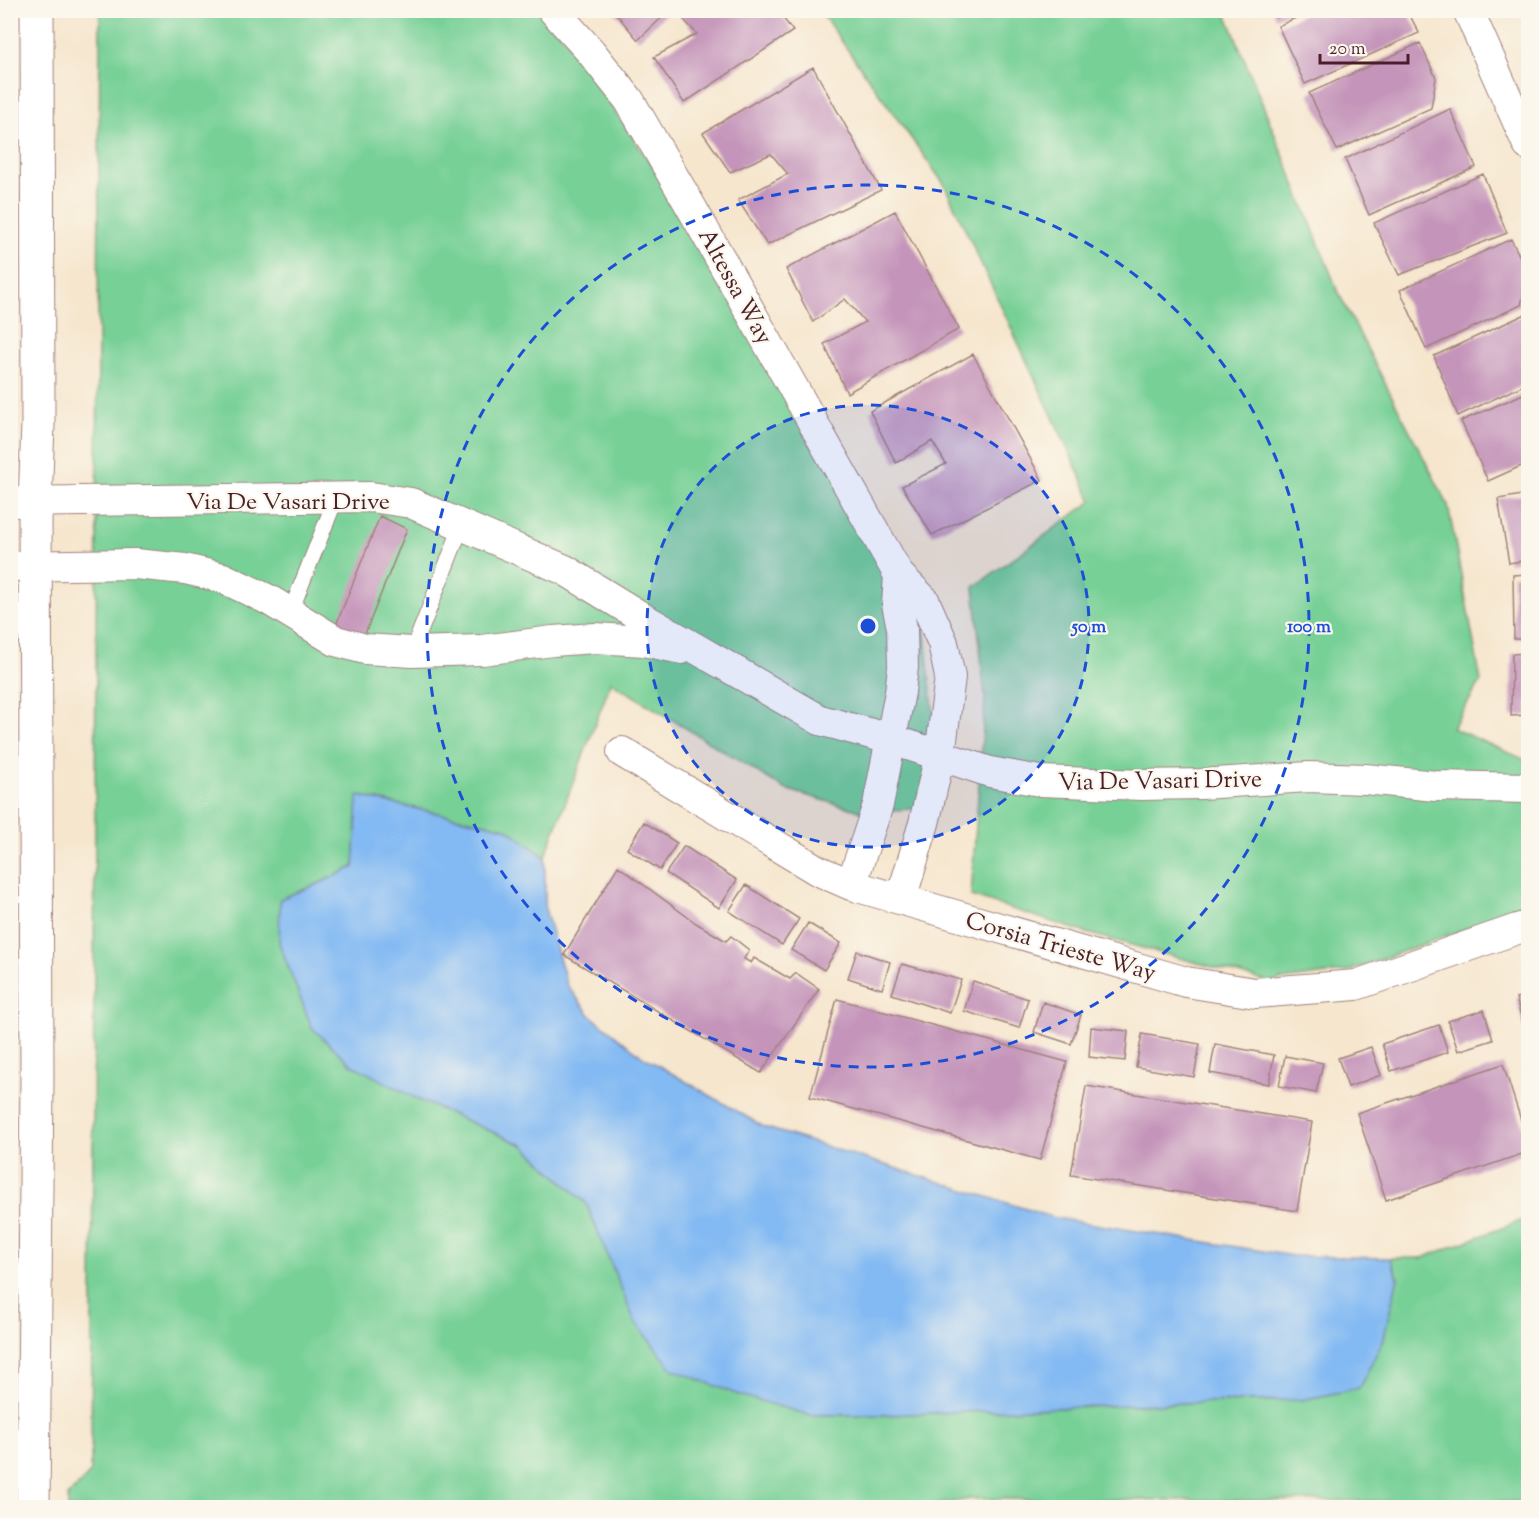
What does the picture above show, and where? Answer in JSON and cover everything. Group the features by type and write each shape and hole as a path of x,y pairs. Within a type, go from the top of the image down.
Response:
{"main road":[{"path":"33,1508 37,1079 23,502 38,424 37,10"}],"street":[{"name":"Altessa Way","path":"553,10 591,52 629,100 899,575 924,600 944,643 950,677 940,755 924,823 901,899"},
{"path":"1467,10 1528,145"},
{"name":"Via De Vasari Drive","path":"23,502 371,497 411,503 566,570 820,720 990,772 1040,781 1142,785 1201,784 1308,777 1436,786 1528,788"},
{"name":"Via De Vasari Drive","path":"23,566 135,564 185,569 223,578 269,600 336,641 365,649 412,652 482,650 595,638 644,641 708,655"},
{"path":"851,885 878,805 900,692 903,667 902,628 897,604 899,575"},
{"name":"Corsia Trieste Way","path":"622,752 817,870 851,885 1186,982 1256,993 1356,985 1528,926"}],"lane":[{"path":"290,613 336,498"},
{"path":"412,652 462,525"}],"green space":[{"path":"100,11 538,11 566,40 727,275 922,610 937,744 919,808 867,813 785,789 611,682 545,857 506,828 359,796 354,867 320,883 419,1100 523,1145 586,1203 635,1322 809,1415 884,1415 1302,1400 1398,1277 1390,1258 1422,1258 1528,1218 1528,1502 970,1499 920,1508 68,1508 68,1496 91,1472"},
{"path":"820,11 1225,11 1339,294 1448,505 1481,681 1452,728 1528,761 1528,911 1490,920 1349,971 1268,982 1087,933 971,896 985,698 974,587 1092,501 944,184"}],"water":[{"path":"358,796 506,828 545,857 545,909 567,985 590,1015 642,1056 764,1127 1055,1218 1293,1256 1390,1258 1398,1277 1383,1341 1359,1388 1302,1400 884,1415 809,1415 736,1394 672,1369 635,1322 586,1203 523,1145 419,1100 352,1065 312,1028 279,943 280,899 354,867"}],"building":[{"path":"613,10 670,10 638,40"},
{"path":"675,10 777,10 793,31 684,103 654,57 697,34"},
{"path":"1272,10 1294,10 1276,18"},
{"path":"1313,10 1407,10 1419,33 1305,84 1278,26"},
{"path":"1420,43 1436,78 1431,108 1337,150 1309,93"},
{"path":"813,67 881,190 767,245 738,200 788,174 771,154 730,172 703,133"},
{"path":"1450,109 1476,167 1369,215 1345,159"},
{"path":"1483,174 1507,233 1399,275 1374,223"},
{"path":"895,211 959,329 847,393 824,344 865,322 845,299 813,322 786,269"},
{"path":"1511,239 1528,273 1521,305 1426,349 1400,290"},
{"path":"1528,313 1528,383 1458,416 1434,356"},
{"path":"973,354 1042,480 932,535 902,486 946,464 932,441 896,463 870,411"},
{"path":"1528,392 1528,463 1488,481 1461,421"},
{"path":"1528,494 1528,560 1509,563 1498,499"},
{"path":"380,516 407,529 364,636 336,625"},
{"path":"1528,574 1528,639 1514,639 1513,575"},
{"path":"1528,653 1528,715 1511,716 1512,654"},
{"path":"644,822 677,843 660,870 627,849"},
{"path":"684,846 737,880 719,908 666,873"},
{"path":"618,866 696,923 726,941 731,936 749,950 744,959 751,963 754,958 790,979 796,973 819,989 761,1073 564,955"},
{"path":"746,885 799,919 782,945 729,911"},
{"path":"808,923 841,943 824,970 791,950"},
{"path":"857,951 890,962 882,989 848,978"},
{"path":"902,964 961,980 950,1013 892,994"},
{"path":"973,981 1028,999 1019,1028 964,1011"},
{"path":"1528,994 1528,1026 1524,1028 1516,998"},
{"path":"837,999 1067,1062 1040,1160 810,1097"},
{"path":"1043,1002 1081,1015 1071,1044 1034,1032"},
{"path":"1484,1010 1493,1040 1458,1051 1448,1021"},
{"path":"1439,1025 1448,1052 1391,1071 1382,1044"},
{"path":"1091,1027 1128,1031 1125,1061 1089,1057"},
{"path":"1142,1034 1200,1044 1194,1077 1136,1067"},
{"path":"1215,1044 1274,1055 1269,1084 1210,1073"},
{"path":"1371,1047 1381,1075 1348,1087 1338,1058"},
{"path":"1285,1056 1323,1063 1316,1093 1279,1086"},
{"path":"1503,1064 1528,1142 1528,1152 1386,1200 1357,1113"},
{"path":"1086,1086 1312,1122 1297,1211 1071,1175"}]}
